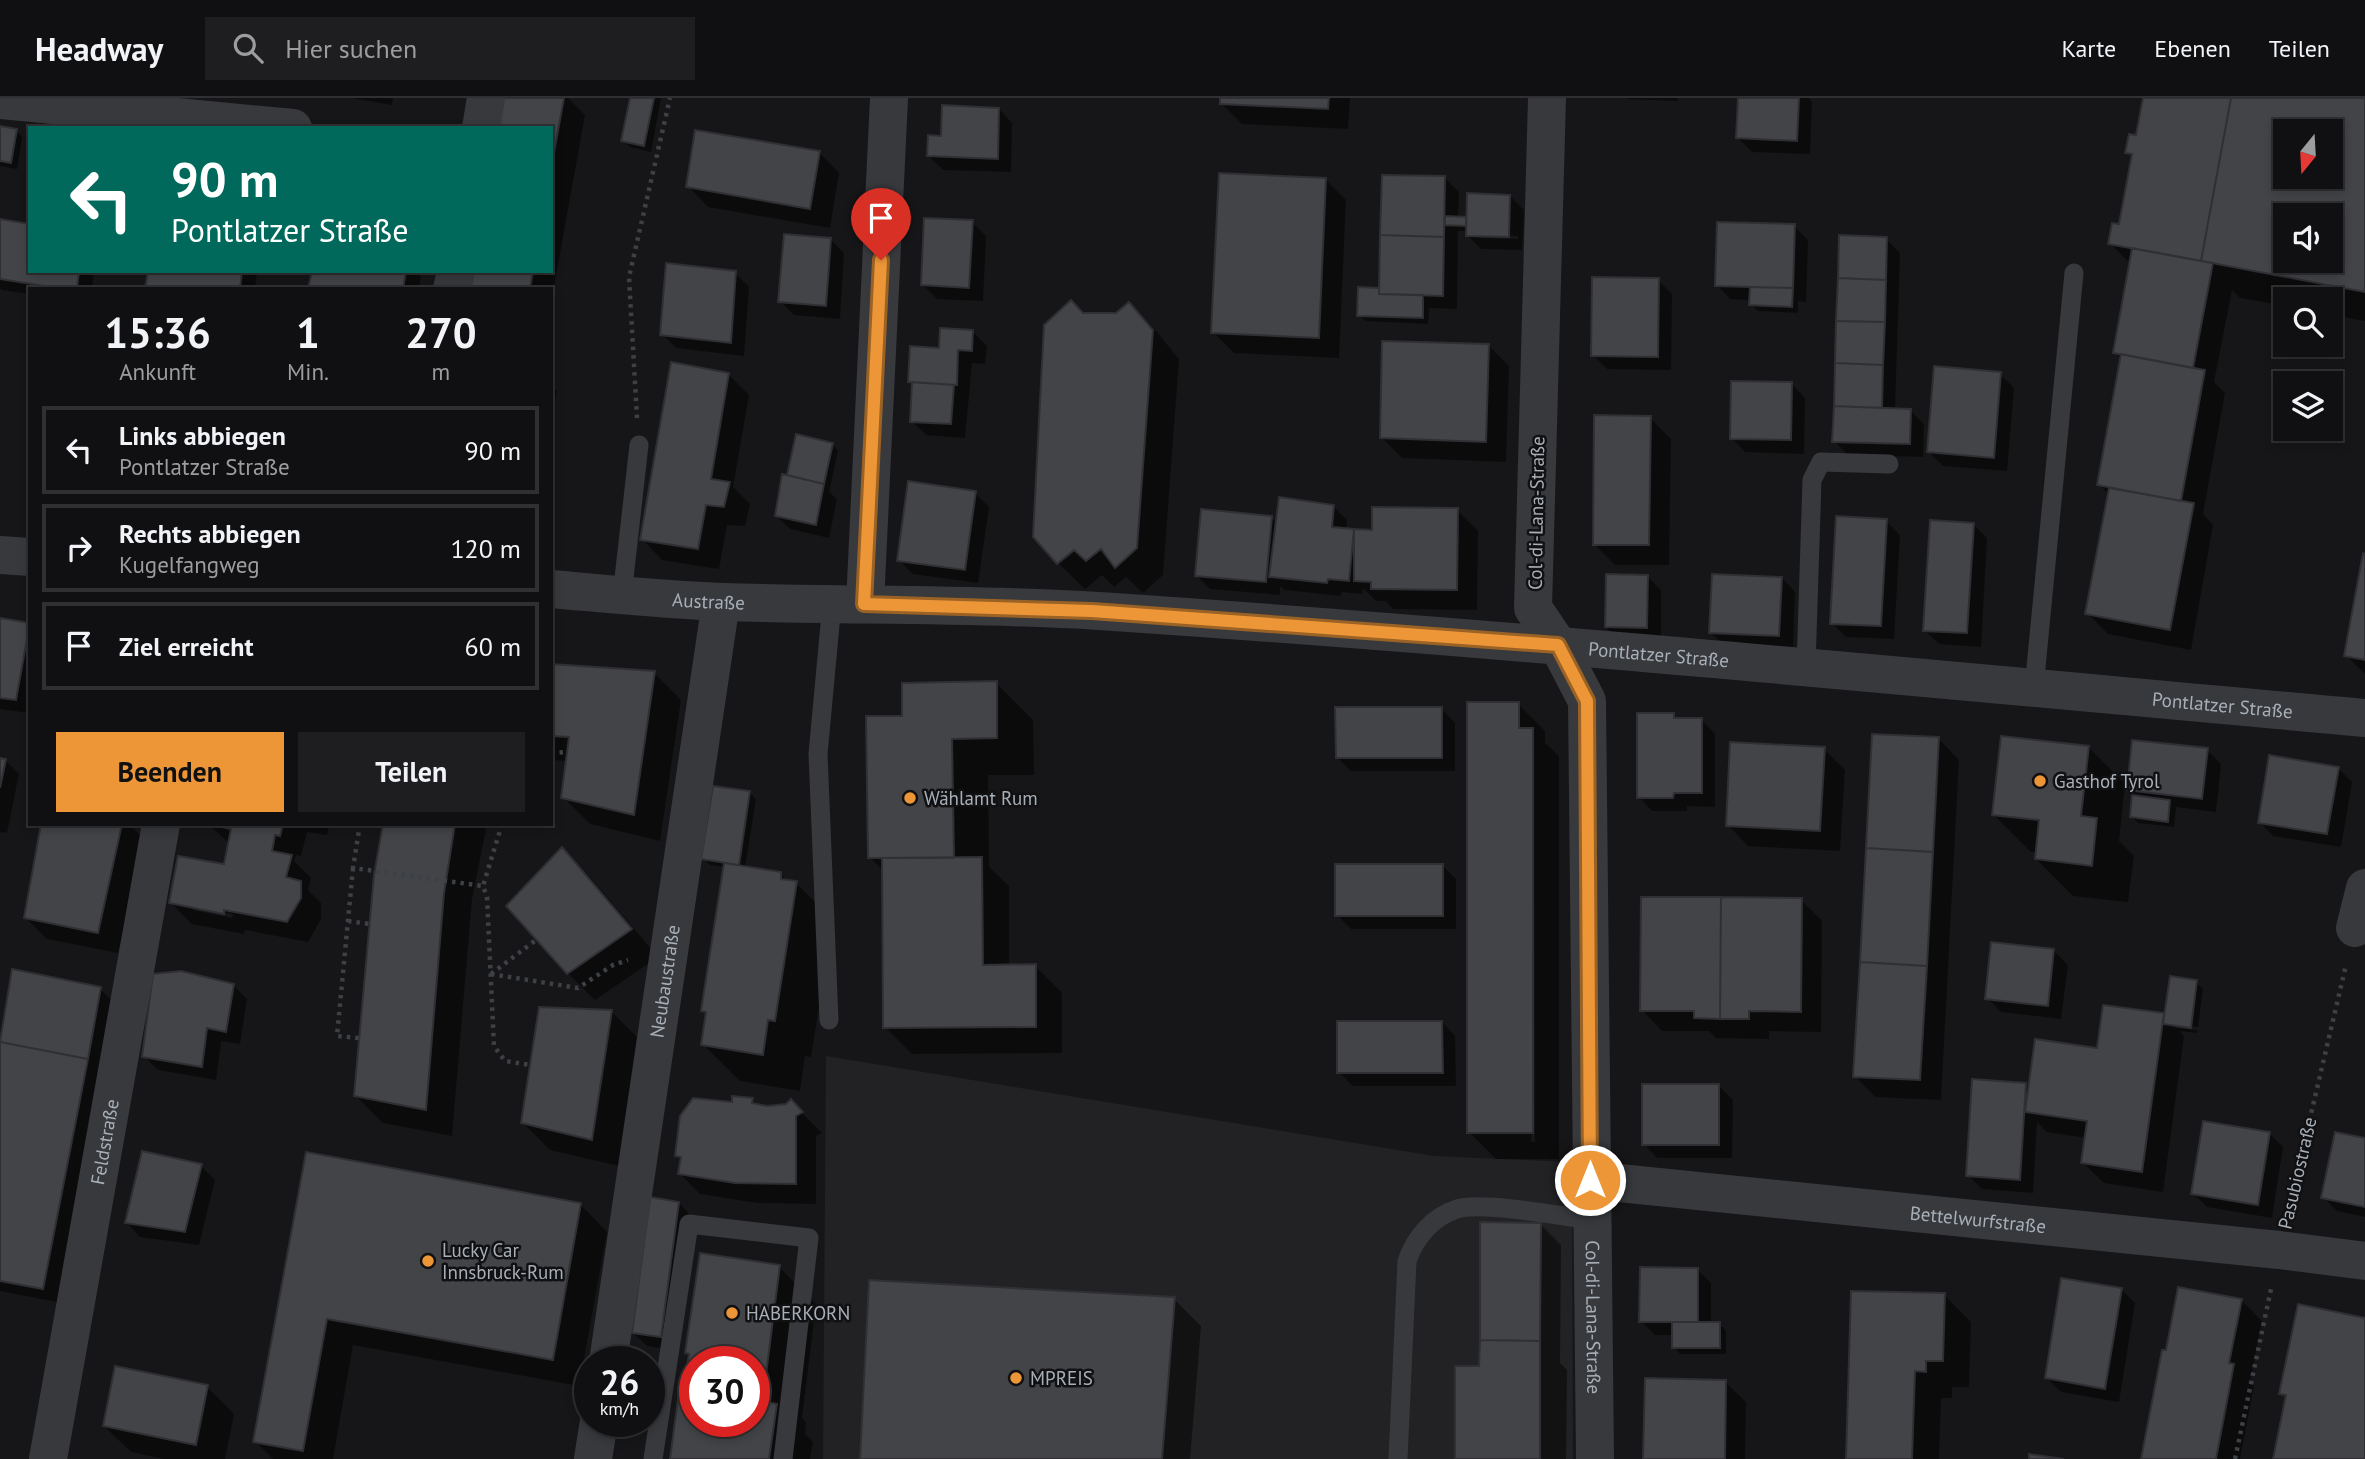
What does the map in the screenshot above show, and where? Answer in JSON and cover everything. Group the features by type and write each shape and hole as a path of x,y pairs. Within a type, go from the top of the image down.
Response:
{"street":[{"path":"481,126 486,98"},
{"path":"848,603 889,98"},
{"name":"Col-di-Lana-Straße","path":"1547,98 1533,607 1558,645 1587,701 1595,1459"},
{"path":"0,100 272,126"},
{"path":"0,555 28,557"},
{"name":"Austraße","path":"553,589 721,602 848,603"},
{"name":"Neubaustraße","path":"610,1346 721,602"},
{"name":"Pontlatzer Straße","path":"848,603 1092,611 1558,645 2365,718"},
{"name":"Feldstraße","path":"48,1459 161,826"},
{"path":"2355,928 2365,888"},
{"name":"Bettelwurfstraße","path":"1590,1180 2365,1261"},
{"path":"593,1459 596,1437"}],"lane":[{"path":"2034,688 2074,273"},
{"path":"622,596 639,445"},
{"path":"1806,667 1812,480 1821,462 1889,464"},
{"path":"829,1020 818,754 848,603"},
{"path":"1398,1459 1407,1261 1413,1243 1432,1223 1458,1208 1485,1207 1591,1220"},
{"path":"653,1459 689,1224 809,1238 783,1459"}],"path":[{"path":"639,445 629,277 670,98"},
{"path":"553,753 567,752"},
{"path":"359,1038 337,1035 353,868 360,826"},
{"path":"501,826 483,886 487,897 494,1046 505,1060 530,1065"},
{"path":"353,868 483,886"},
{"path":"348,921 370,924"},
{"name":"Pasubiostraße","path":"2235,1459 2279,1250 2355,928"},
{"path":"491,974 536,940"},
{"path":"491,974 578,988 613,965 638,957"}],"shaded area":[{"path":"826,1056 1434,1156 1572,1162 1573,1459 823,1459"}],"building":[{"path":"502,98 564,98 553,158 553,126 496,126"},
{"path":"630,98 654,98 644,146 621,141"},
{"path":"1220,98 1329,98 1328,109 1220,104"},
{"path":"1738,98 1799,98 1797,141 1736,138"},
{"path":"2143,98 2231,98 2201,261 2108,244 2112,223 2119,224 2132,154 2125,153 2129,134 2136,135"},
{"path":"2231,98 2365,98 2365,292 2201,261"},
{"path":"942,105 999,108 998,159 927,156 928,135 941,136"},
{"path":"0,126 17,129 11,163 0,161"},
{"path":"695,130 820,151 810,209 686,187"},
{"path":"1219,173 1326,178 1319,338 1211,333"},
{"path":"1382,175 1445,176 1444,237 1380,235"},
{"path":"1467,193 1510,195 1509,237 1466,236"},
{"path":"1445,216 1466,217 1466,226 1445,225"},
{"path":"924,218 973,220 969,288 921,285"},
{"path":"0,219 28,224 28,273 79,273 77,287 50,287 0,279"},
{"path":"1717,222 1795,224 1793,288 1715,286"},
{"path":"784,234 831,238 826,306 778,302"},
{"path":"1380,235 1444,237 1443,296 1379,294"},
{"path":"1839,235 1887,237 1886,280 1838,278"},
{"path":"2132,248 2213,263 2193,368 2113,353"},
{"path":"666,263 736,271 731,343 660,335"},
{"path":"148,273 242,273 240,287 145,287"},
{"path":"312,273 406,273 403,287 308,287"},
{"path":"470,273 533,273 530,287 467,287"},
{"path":"1592,277 1659,278 1658,357 1591,356"},
{"path":"1838,278 1886,280 1885,322 1836,321"},
{"path":"1358,287 1379,288 1379,294 1423,295 1423,318 1357,316"},
{"path":"1750,287 1793,288 1792,307 1749,305"},
{"path":"1071,300 1083,313 1116,313 1129,302 1153,330 1137,548 1115,568 1101,549 1086,561 1074,550 1057,564 1033,537 1044,325"},
{"path":"1836,321 1885,322 1883,365 1835,363"},
{"path":"940,328 973,330 972,351 958,350 957,385 908,382 910,346 939,348"},
{"path":"1382,341 1489,344 1486,442 1380,438"},
{"path":"2121,354 2205,370 2181,501 2097,485"},
{"path":"671,362 729,373 711,479 730,482 724,507 706,505 698,549 640,540"},
{"path":"1835,363 1883,365 1882,408 1834,406"},
{"path":"1934,366 2001,372 1994,458 1927,452"},
{"path":"1731,381 1792,382 1791,440 1730,439"},
{"path":"912,382 954,385 951,424 910,422"},
{"path":"1834,406 1911,409 1910,444 1832,442"},
{"path":"1594,415 1651,416 1649,545 1593,545"},
{"path":"796,434 833,443 824,484 787,475"},
{"path":"782,474 824,484 816,525 775,516"},
{"path":"908,481 976,491 965,570 897,561"},
{"path":"2109,488 2194,503 2170,630 2085,614"},
{"path":"1279,497 1334,505 1332,527 1354,529 1349,581 1328,579 1327,583 1269,577"},
{"path":"1372,507 1458,508 1457,590 1371,589 1371,582 1354,581 1354,529 1372,530"},
{"path":"1201,509 1272,516 1266,582 1195,576"},
{"path":"1836,516 1887,519 1881,626 1830,624"},
{"path":"1930,520 1974,523 1967,633 1923,631"},
{"path":"2363,553 2365,554 2365,660 2344,656"},
{"path":"1606,574 1648,575 1647,628 1605,627"},
{"path":"1712,574 1782,577 1779,636 1709,633"},
{"path":"0,618 28,623 16,700 0,698"},
{"path":"553,664 655,671 634,815 561,798 569,737 553,736"},
{"name":"Wählamt Rum","path":"997,681 997,738 952,739 954,858 868,858 866,716 902,716 902,683"},
{"path":"1467,702 1519,702 1519,728 1533,728 1533,1133 1467,1133"},
{"path":"1335,707 1442,707 1442,758 1336,758"},
{"path":"1637,713 1674,713 1674,718 1702,718 1702,793 1674,793 1673,798 1637,798"},
{"path":"1872,734 1939,737 1933,852 1866,848"},
{"name":"Gasthof Tyrol","path":"2001,736 2089,746 2081,816 2097,818 2092,866 2035,859 2039,820 1992,815"},
{"path":"2132,740 2208,748 2202,799 2127,790"},
{"path":"1730,742 1825,747 1820,831 1726,826"},
{"path":"2269,755 2339,767 2327,834 2258,823"},
{"path":"0,758 6,759 0,788"},
{"path":"713,786 750,791 739,865 701,859"},
{"path":"2132,795 2170,800 2168,822 2130,817"},
{"path":"41,826 122,826 98,933 24,918"},
{"path":"218,826 282,826 280,836 275,835 272,851 292,855 286,877 301,881 301,898 287,922 224,910 224,914 169,903 178,856 224,864 231,829"},
{"path":"383,826 455,826 444,893 426,1110 354,1096 374,875"},
{"path":"562,847 632,929 567,974 506,906"},
{"path":"1866,848 1933,852 1927,966 1860,962"},
{"path":"982,857 983,965 1036,964 1036,1027 883,1028 882,858"},
{"path":"724,863 781,872 781,879 797,881 775,1021 768,1020 763,1055 701,1045 706,1012 701,1011"},
{"path":"1335,864 1443,864 1443,916 1335,916"},
{"path":"1641,897 1721,897 1720,1019 1694,1018 1694,1011 1640,1011"},
{"path":"1721,897 1802,898 1801,1012 1749,1011 1749,1019 1720,1019"},
{"path":"1991,942 2054,949 2048,1006 1985,999"},
{"path":"1860,962 1927,966 1920,1080 1853,1077"},
{"path":"12,969 101,987 88,1059 0,1042"},
{"path":"181,971 234,984 226,1032 207,1028 202,1067 142,1057 153,974"},
{"path":"2170,976 2197,980 2191,1028 2163,1024"},
{"path":"2103,1005 2164,1013 2142,1172 2081,1163 2087,1121 2025,1112 2035,1039 2097,1048"},
{"path":"539,1007 612,1010 592,1140 521,1123"},
{"path":"1337,1021 1442,1021 1443,1073 1337,1073"},
{"path":"0,1042 88,1059 43,1289 0,1281"},
{"path":"1972,1079 2026,1083 2020,1180 1966,1176"},
{"path":"1642,1084 1719,1084 1719,1145 1642,1145"},
{"path":"732,1096 753,1098 752,1103 767,1106 786,1104 791,1099 803,1112 796,1116 796,1184 735,1183 678,1174 681,1157 675,1156 680,1116 693,1098 732,1102"},
{"path":"2203,1121 2270,1132 2258,1205 2191,1194"},
{"path":"2335,1132 2365,1138 2365,1207 2321,1198"},
{"path":"142,1151 202,1164 185,1232 125,1223"},
{"name":"Lucky Car Innsbruck-Rum","path":"306,1152 581,1203 553,1360 327,1319 303,1451 253,1442"},
{"path":"650,1197 679,1202 661,1337 632,1333"},
{"path":"1480,1222 1541,1223 1540,1341 1480,1340"},
{"path":"700,1253 780,1265 770,1346 686,1346"},
{"path":"1640,1267 1698,1268 1698,1322 1639,1322"},
{"path":"2061,1278 2122,1288 2105,1389 2045,1378"},
{"name":"MPREIS","path":"869,1280 1175,1297 1162,1459 860,1459"},
{"path":"2178,1287 2242,1299 2229,1363 2234,1364 2216,1459 2141,1459 2162,1350 2166,1350"},
{"path":"1851,1291 1945,1293 1943,1361 1926,1361 1926,1372 1915,1371 1912,1459 1846,1459"},
{"path":"2298,1304 2365,1318 2365,1459 2273,1459 2286,1395 2279,1394"},
{"path":"1672,1322 1720,1322 1720,1348 1672,1348"},
{"path":"1480,1340 1540,1341 1540,1459 1455,1459 1455,1366 1479,1366"},
{"path":"115,1366 208,1385 196,1445 103,1426"},
{"path":"1645,1378 1726,1380 1725,1459 1643,1459"},
{"path":"679,1392 679,1437 770,1437 770,1402 777,1404 769,1459 670,1459"},
{"path":"2029,1454 2064,1459 2029,1459"}],"place":[{"name":"Gasthof Tyrol","path":"2040,781"},
{"name":"Wählamt Rum","path":"910,798"},
{"name":"Lucky Car Innsbruck-Rum","path":"428,1261"},
{"name":"HABERKORN","path":"732,1313"},
{"name":"MPREIS","path":"1016,1378"}],"route":[{"path":"881,260 864,604 1092,611 1558,645 1587,701 1590,1180"}]}
